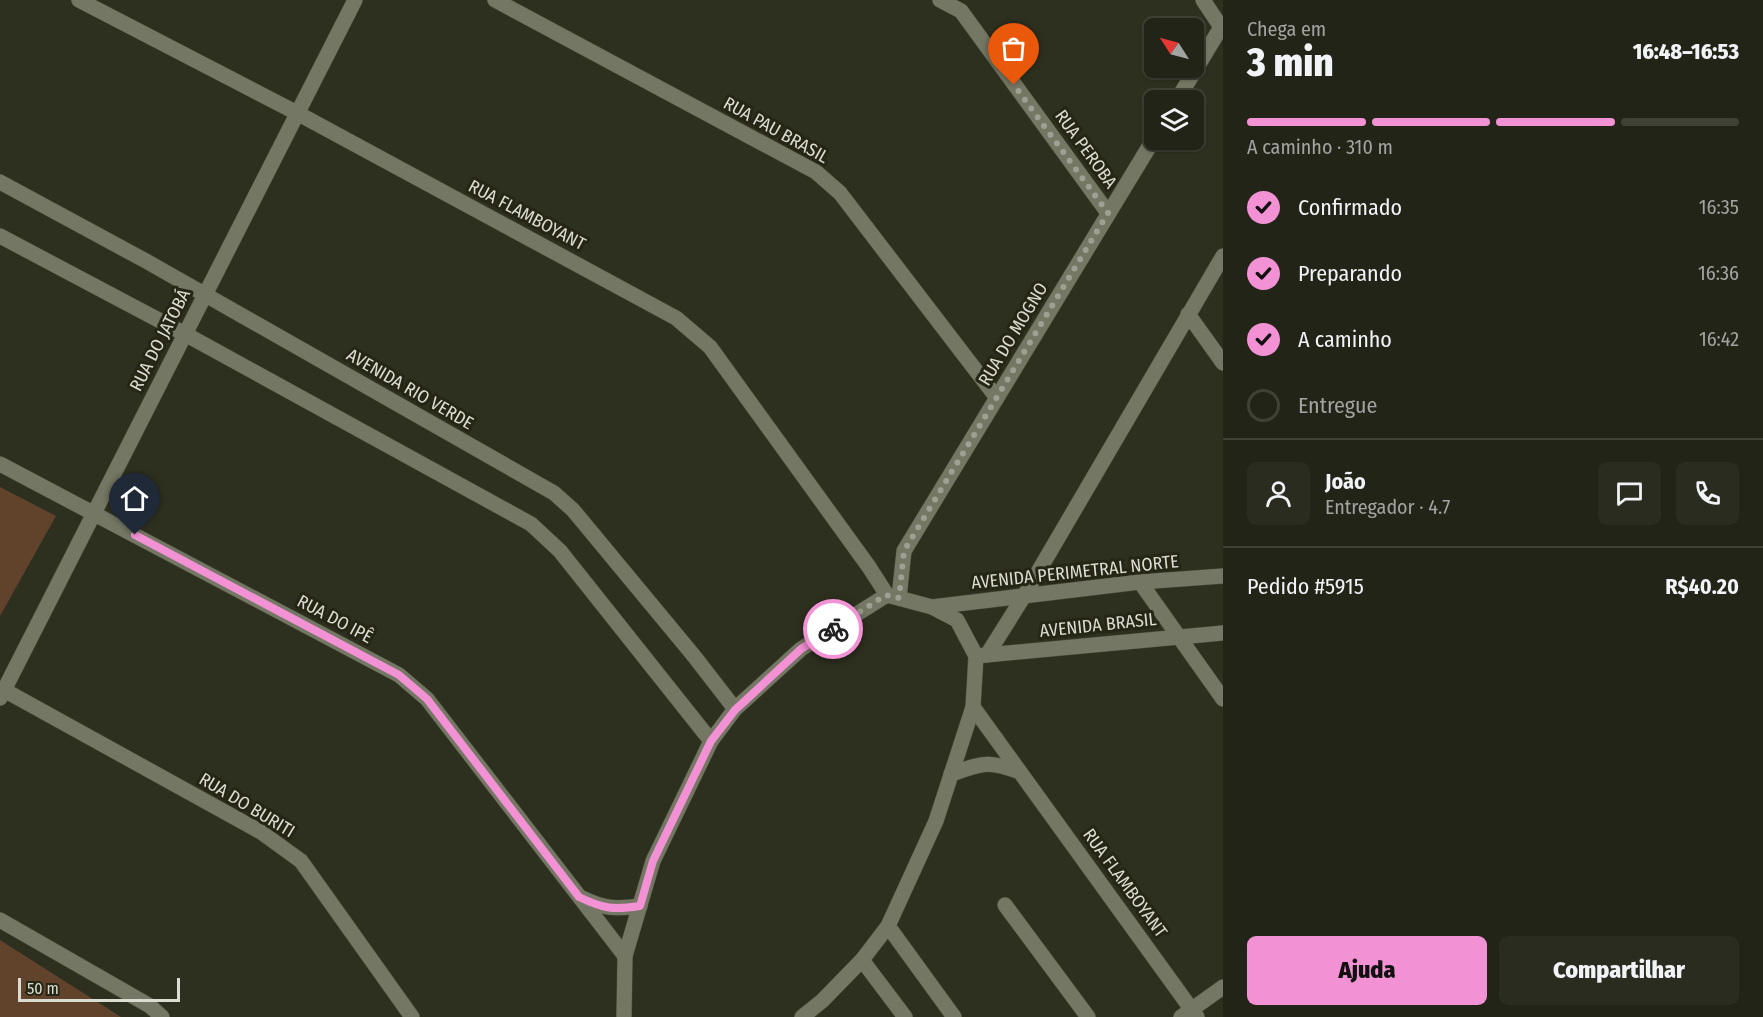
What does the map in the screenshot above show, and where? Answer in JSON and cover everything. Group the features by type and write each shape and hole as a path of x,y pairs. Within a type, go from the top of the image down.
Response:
{"street":[{"name":"RUA FLAMBOYANT","path":"80,0 676,318 710,347 893,597"},
{"name":"RUA DO JATOBÁ","path":"2,694 354,0"},
{"name":"RUA PAU BRASIL","path":"495,0 816,172 840,193 997,398"},
{"name":"RUA PEROBA","path":"940,0 961,11 1108,213"},
{"path":"1183,90 1222,26 1203,0"},
{"name":"RUA DO MOGNO","path":"893,597 904,551 1146,150"},
{"name":"AVENIDA RIO VERDE","path":"0,182 205,294 554,493 573,510 694,656 735,710"},
{"path":"0,236 185,334 531,524 560,551 711,741"},
{"path":"802,1017 822,1001 862,960 888,926 936,821 973,707 982,656 1024,596 1223,256"},
{"path":"1188,314 1223,363"},
{"name":"RUA DO IPÊ","path":"0,464 399,675 427,699 625,956"},
{"name":"AVENIDA PERIMETRAL NORTE","path":"932,608 1140,582 1223,576"},
{"path":"1140,582 1223,699"},
{"path":"624,1017 625,956 653,861 711,741 735,710 801,649 893,597"},
{"name":"AVENIDA PERIMETRAL NORTE","path":"893,597 932,608 957,620 982,656"},
{"name":"AVENIDA BRASIL","path":"982,656 1223,633"},
{"name":"RUA DO BURITI","path":"2,694 261,832 302,861 412,1017"},
{"name":"RUA FLAMBOYANT","path":"973,707 1190,1014"},
{"path":"951,774 984,763 1000,765 1020,772"},
{"path":"579,897 596,905 615,909 640,906"},
{"path":"1005,905 1088,1017"},
{"path":"0,920 150,1006 162,1017"},
{"path":"888,926 954,1017"},
{"path":"862,960 905,1017"},
{"path":"1190,1014 1223,987"}],"shaded area":[{"path":"0,487 56,516 0,616"},
{"path":"0,940 121,1017 0,1017"}],"way so far":[{"path":"833,629 886,595 899,598 904,551 1108,213 1014,85"}],"route":[{"path":"135,535 399,675 427,699 579,897 596,905 615,909 640,906 653,861 711,741 735,710 801,649 833,629"}]}
